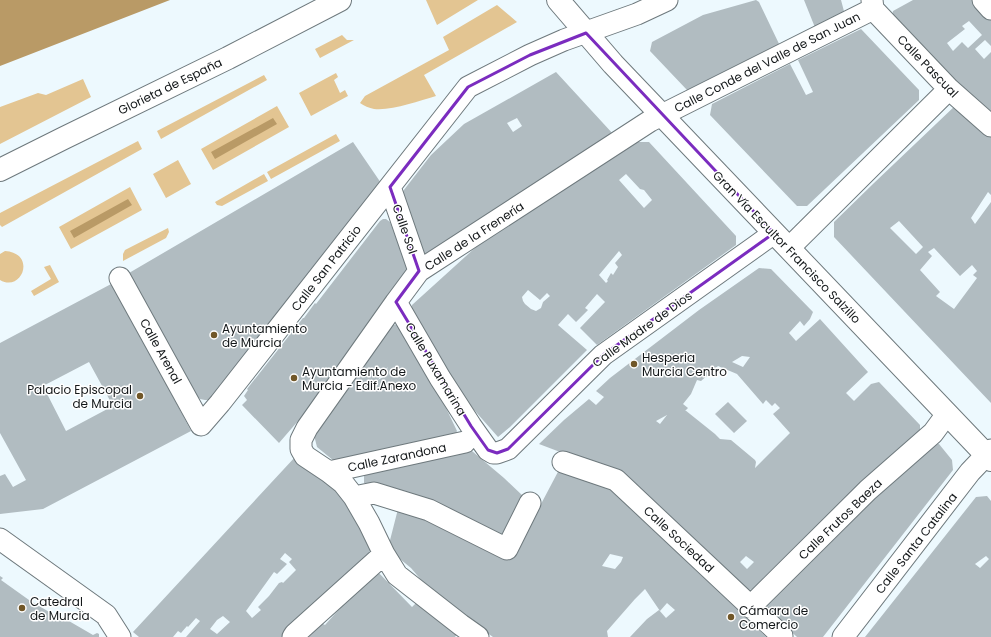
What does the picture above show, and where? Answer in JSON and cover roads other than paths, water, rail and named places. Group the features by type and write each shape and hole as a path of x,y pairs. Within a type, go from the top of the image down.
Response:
{"main road":[{"name":"Glorieta de España","path":"0,170 228,58 340,0"},
{"name":"Gran Vía Escultor Francisco Salzillo","path":"558,0 613,64 947,414 990,455"},
{"path":"580,0 586,32"}],"street":[{"name":"Calle San Patricio","path":"201,424 220,403 468,88 530,55 564,40 636,14 667,0"},
{"path":"983,0 991,10"},
{"name":"Calle Pascual","path":"872,5 949,89 991,126"},
{"name":"Calle Conde del Valle de San Juan","path":"662,115 872,5"},
{"path":"789,248 949,89"},
{"name":"Calle de la Frenería","path":"328,472 305,456 301,449 301,440 307,428 419,271 650,121 662,115"},
{"name":"Calle Sol","path":"390,186 419,271"},
{"name":"Calle Madre de Dios","path":"471,438 493,453 508,449 602,355 774,233"},
{"name":"Calle Arenal","path":"120,278 201,424"},
{"name":"Calle Puxamarina","path":"396,302 440,378 471,438"},
{"name":"Calle Frutos Baeza","path":"750,607 868,490 933,433 947,414"},
{"name":"Calle Zarandona","path":"328,472 471,438"},
{"name":"Calle Santa Catalina","path":"843,637 970,472 990,455"},
{"name":"Calle Sociedad","path":"563,462 616,480 782,636"},
{"path":"328,472 343,483 354,497 369,522 384,554 397,575 478,637"},
{"path":"354,497 374,493 429,510 508,549 530,503"},
{"path":"0,539 106,615 120,637"},
{"path":"293,637 384,554"}],"place":[{"name":"Ayuntamiento de Murcia","path":"214,335"},
{"name":"Hesperia Murcia Centro","path":"634,364"},
{"name":"Ayuntamiento de Murcia - Edif.Anexo","path":"294,378"},
{"name":"Palacio Episcopal de Murcia","path":"140,396"},
{"name":"Catedral de Murcia","path":"22,608"},
{"name":"Cámara de Comercio","path":"731,617"}]}
